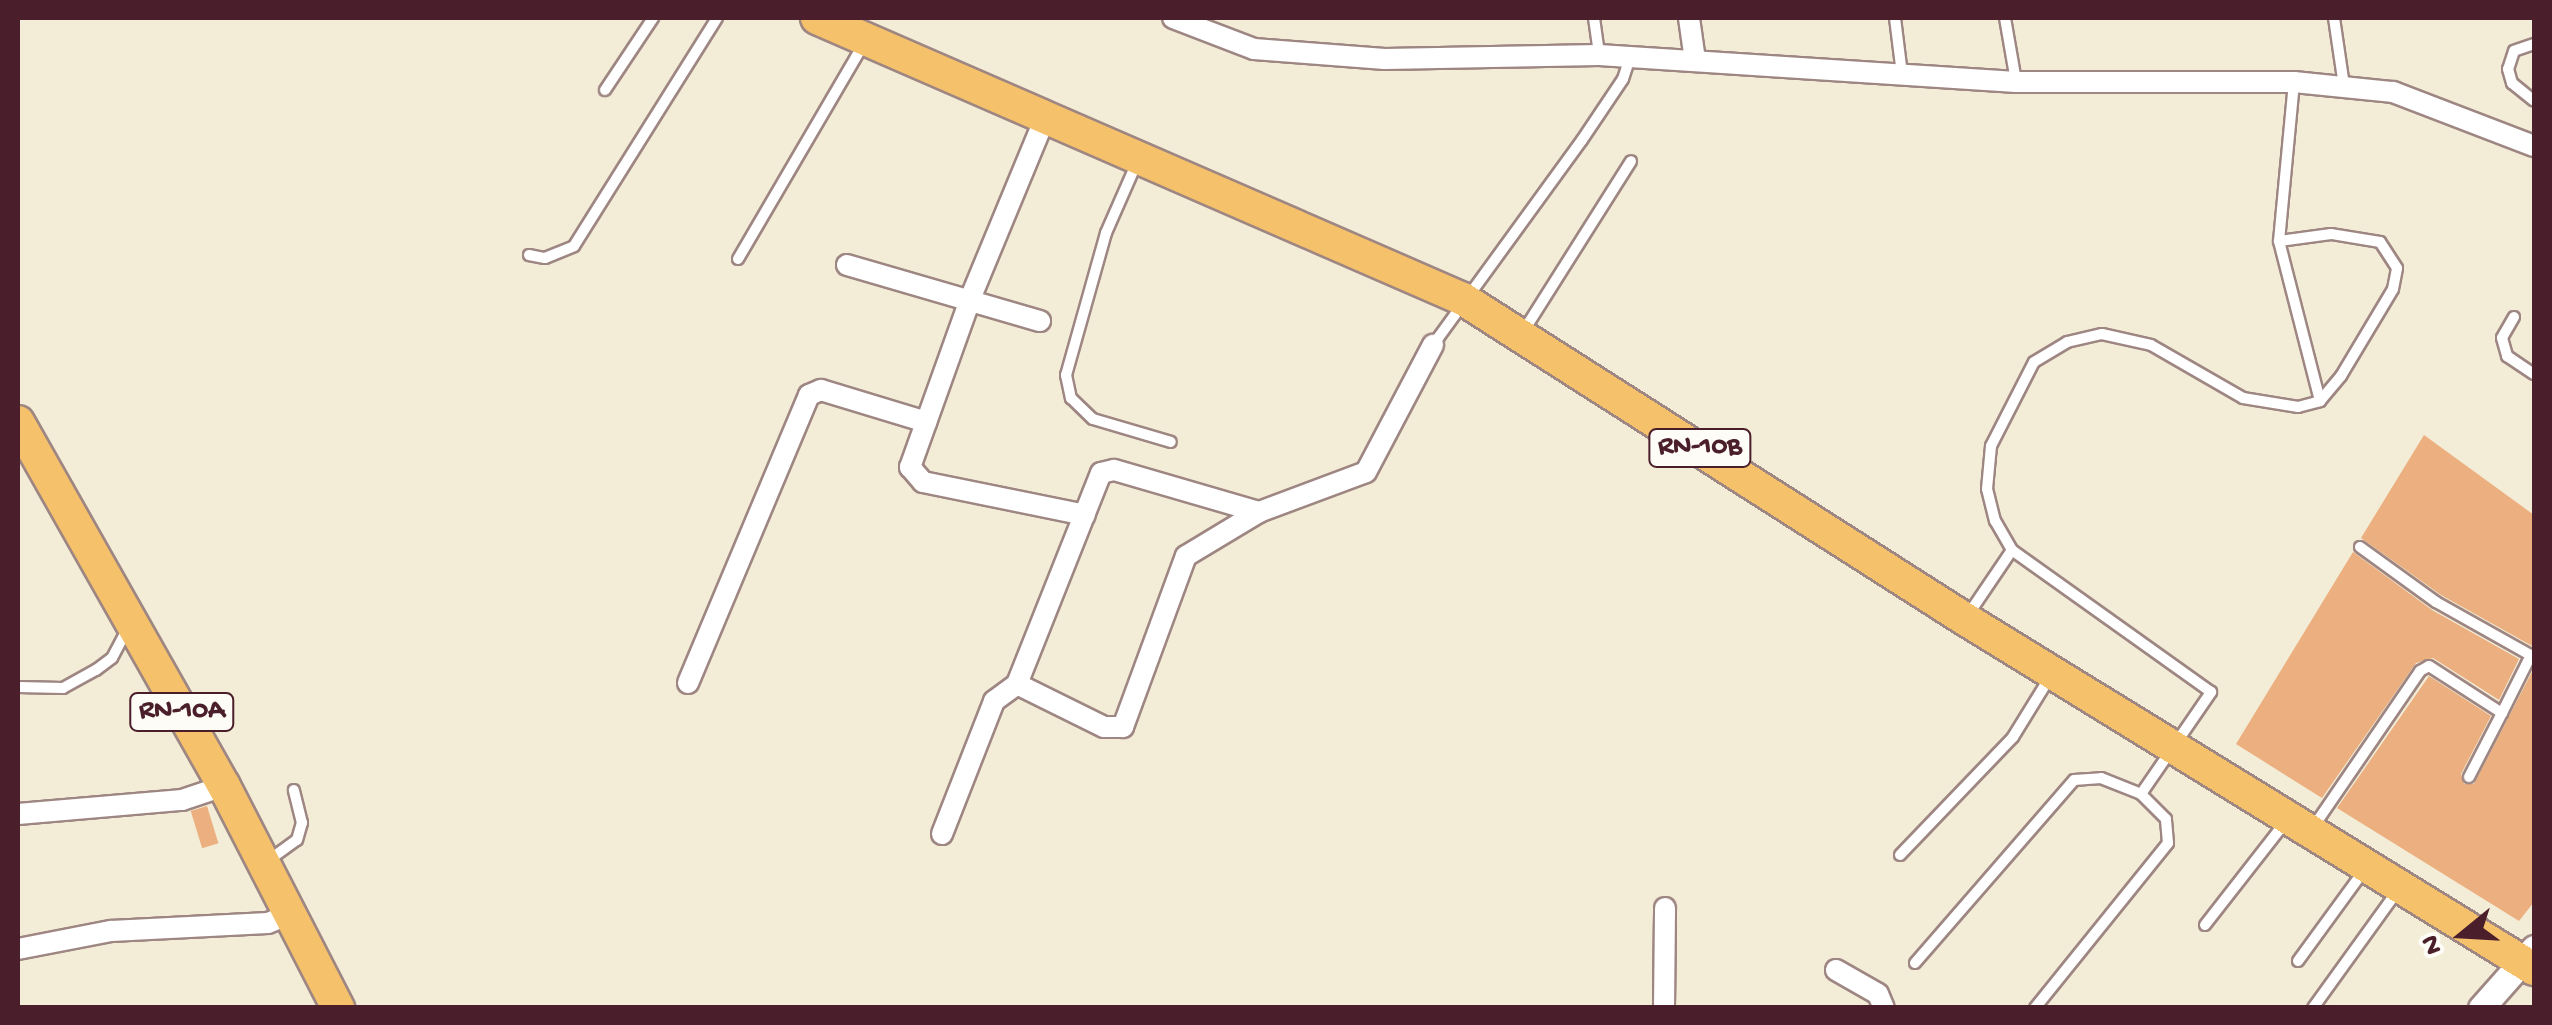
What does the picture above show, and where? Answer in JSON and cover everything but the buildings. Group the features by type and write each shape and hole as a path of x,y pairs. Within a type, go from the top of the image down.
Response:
{"main road":[{"name":"RN-10B","path":"817,18 1463,299 1522,333 1965,619 2531,959"},
{"name":"RN-10A","path":"18,422 221,779 338,1008"}],"street":[{"path":"1172,18 1254,49 1385,59 1599,54 2016,82 2294,82 2410,97 2534,146"},
{"path":"1689,18 1695,60"},
{"path":"1046,118 970,297 910,467 923,482 1085,514"},
{"path":"846,266 970,297 1040,321"},
{"path":"1017,684 1104,727 1123,727 1186,556 1259,512 1366,472 1432,345"},
{"path":"688,683 809,395 822,390 926,422"},
{"path":"942,834 994,702 1017,684 1085,514 1107,470 1259,512"},
{"path":"18,814 177,798 221,779"},
{"path":"1664,908 1664,1008"},
{"path":"18,950 112,931 268,923 290,914"},
{"path":"2481,1008 2531,959"},
{"path":"1836,970 1878,994 1884,1008"}],"lane":[{"path":"605,90 653,18"},
{"path":"529,256 545,258 574,246 717,18"},
{"path":"1594,18 1599,54"},
{"path":"1896,18 1902,74"},
{"path":"2005,18 2016,82"},
{"path":"2334,18 2344,87"},
{"path":"738,258 866,40"},
{"path":"2534,44 2514,51 2508,69 2512,83 2534,101"},
{"path":"1432,345 1624,80 1630,56"},
{"path":"2294,82 2279,240 2320,402"},
{"path":"1138,160 1106,233 1066,375 1071,398 1093,419 1172,442"},
{"path":"1522,333 1631,161"},
{"path":"2141,794 2210,686 2012,550 1987,489 1991,446 2034,362 2068,342 2102,334 2151,345 2243,398 2298,408 2320,402 2393,289 2398,268 2380,242 2331,234 2279,240"},
{"path":"2514,317 2502,338 2507,356 2534,374"},
{"path":"2360,548 2436,602 2532,656 2469,777"},
{"path":"1965,619 2012,550"},
{"path":"18,688 63,688 96,670 112,658 131,622"},
{"path":"2205,925 2301,822 2424,668 2502,713"},
{"path":"1900,855 2013,738 2053,672"},
{"path":"1916,963 2074,780 2101,778 2141,794 2166,819 2168,843 2035,1008"},
{"path":"264,863 296,840 302,823 294,790"},
{"path":"2298,961 2369,863"},
{"path":"2314,1008 2402,885"}]}
